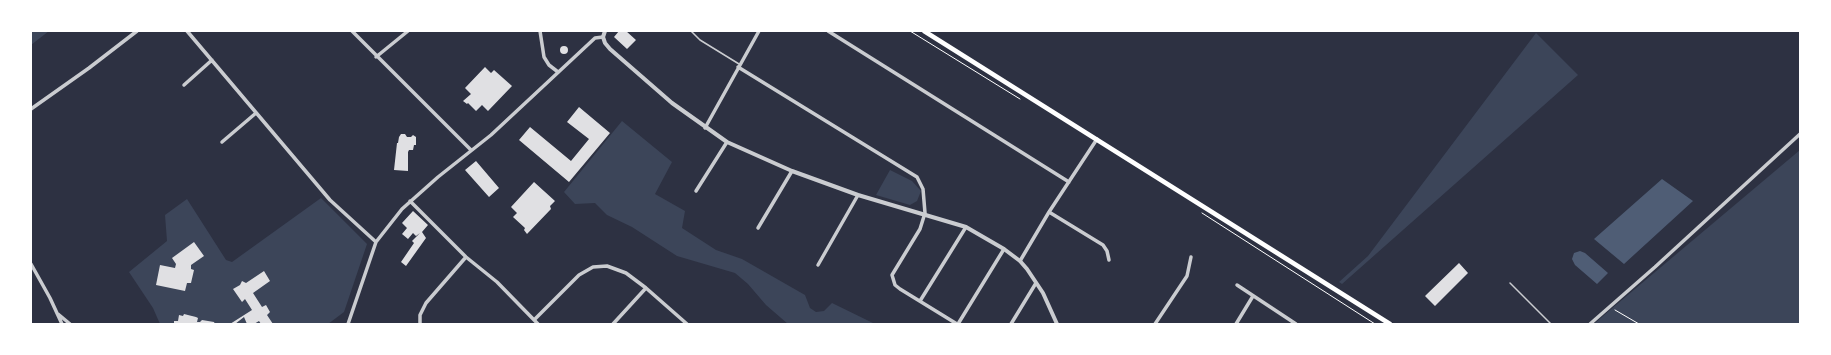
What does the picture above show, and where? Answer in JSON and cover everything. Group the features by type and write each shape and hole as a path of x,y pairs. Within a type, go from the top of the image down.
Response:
{"main road":[{"path":"924,31 1390,324"}],"street":[{"path":"31,109 89,68 137,31"},
{"path":"187,31 330,200 376,242"},
{"path":"352,31 376,57 471,150"},
{"path":"376,57 408,31"},
{"path":"540,31 544,57 549,65 558,72"},
{"path":"605,31 603,37 605,43 610,49 672,103 705,128 727,142 792,171 858,195 925,213 966,227 1004,249 1020,261 1036,283 1043,293 1057,324"},
{"path":"705,128 759,31"},
{"path":"828,31 1069,182"},
{"path":"348,324 376,242 410,201 491,135 595,38 603,37"},
{"path":"184,85 212,60"},
{"path":"739,65 917,177 923,189 925,213 920,229 892,275 895,285 958,324 1004,249"},
{"path":"222,142 256,113"},
{"path":"1590,324 1655,267 1800,134"},
{"path":"1020,261 1049,212 1097,139"},
{"path":"696,191 727,142"},
{"path":"758,228 792,171"},
{"path":"818,265 858,195"},
{"path":"410,201 466,257 497,282 538,324"},
{"path":"1049,212 1103,244 1108,251 1109,260"},
{"path":"920,301 966,227"},
{"path":"420,324 420,315 426,303 466,257"},
{"path":"1155,324 1186,276 1191,257"},
{"path":"31,264 62,324"},
{"path":"534,320 579,276 593,267 607,266 626,274 646,288 687,324"},
{"path":"1011,324 1036,283"},
{"path":"1236,285 1296,324"},
{"path":"614,324 646,288"},
{"path":"1236,324 1253,296"},
{"path":"56,312 70,324"}],"lane":[{"path":"691,31 700,40 739,65"},
{"path":"1510,283 1551,324"}],"path":[{"path":"910,31 1026,102"},
{"path":"1198,211 1375,324"},
{"path":"1610,306 1639,324"}],"shaded area":[{"path":"31,31 49,31 31,45"},
{"path":"1536,33 1578,75 1342,284 1339,282 1368,256"},
{"path":"622,121 672,162 655,194 685,211 682,228 716,250 742,259 805,295 810,308 816,312 824,311 832,303 875,324 788,324 766,305 748,284 735,273 677,256 632,227 607,215 595,203 575,204 564,192"},
{"path":"1800,150 1800,324 1594,324 1610,310"},
{"path":"890,170 912,181 921,191 917,201 910,205 876,195"},
{"path":"1662,179 1693,201 1624,264 1594,239"},
{"path":"321,198 367,244 344,312 328,324 160,324 153,308 129,272 167,241 165,215 187,199 226,260 232,262"},
{"path":"1580,251 1585,253 1608,273 1597,284 1575,265 1572,259 1574,253"}],"building":[{"path":"619,31 626,31 636,40 627,49 614,37"},
{"path":"564,46 567,47 567,53 564,54 561,53 560,50 561,47"},
{"path":"485,67 491,73 494,70 512,86 488,111 482,105 476,111 468,103 467,104 463,101 471,94 465,88"},
{"path":"579,107 610,133 569,182 519,140 530,127 571,161 589,139 567,122"},
{"path":"401,134 405,134 407,137 411,137 413,135 416,137 416,145 414,145 413,150 409,150 408,152 408,171 394,170 397,143"},
{"path":"476,161 499,188 489,197 465,170"},
{"path":"534,182 555,201 550,206 551,209 527,234 524,230 525,228 513,217 517,213 511,207"},
{"path":"413,211 428,225 422,232 426,238 406,266 401,262 414,243 412,241 420,233 416,236 413,233 408,239 402,234 407,228 402,223"},
{"path":"194,242 204,256 191,265 191,269 194,270 191,283 187,283 185,291 156,285 160,265 175,268 176,264 172,258"},
{"path":"1459,263 1468,273 1435,306 1425,296"},
{"path":"264,271 270,281 253,293 262,307 266,305 270,312 267,315 273,324 261,324 259,321 254,324 247,324 244,317 235,324 230,324 252,310 245,299 242,302 233,289 240,285 242,281 246,283"},
{"path":"184,314 198,318 197,322 202,320 214,322 215,324 174,324 174,321 178,321 179,315 183,316"}]}
